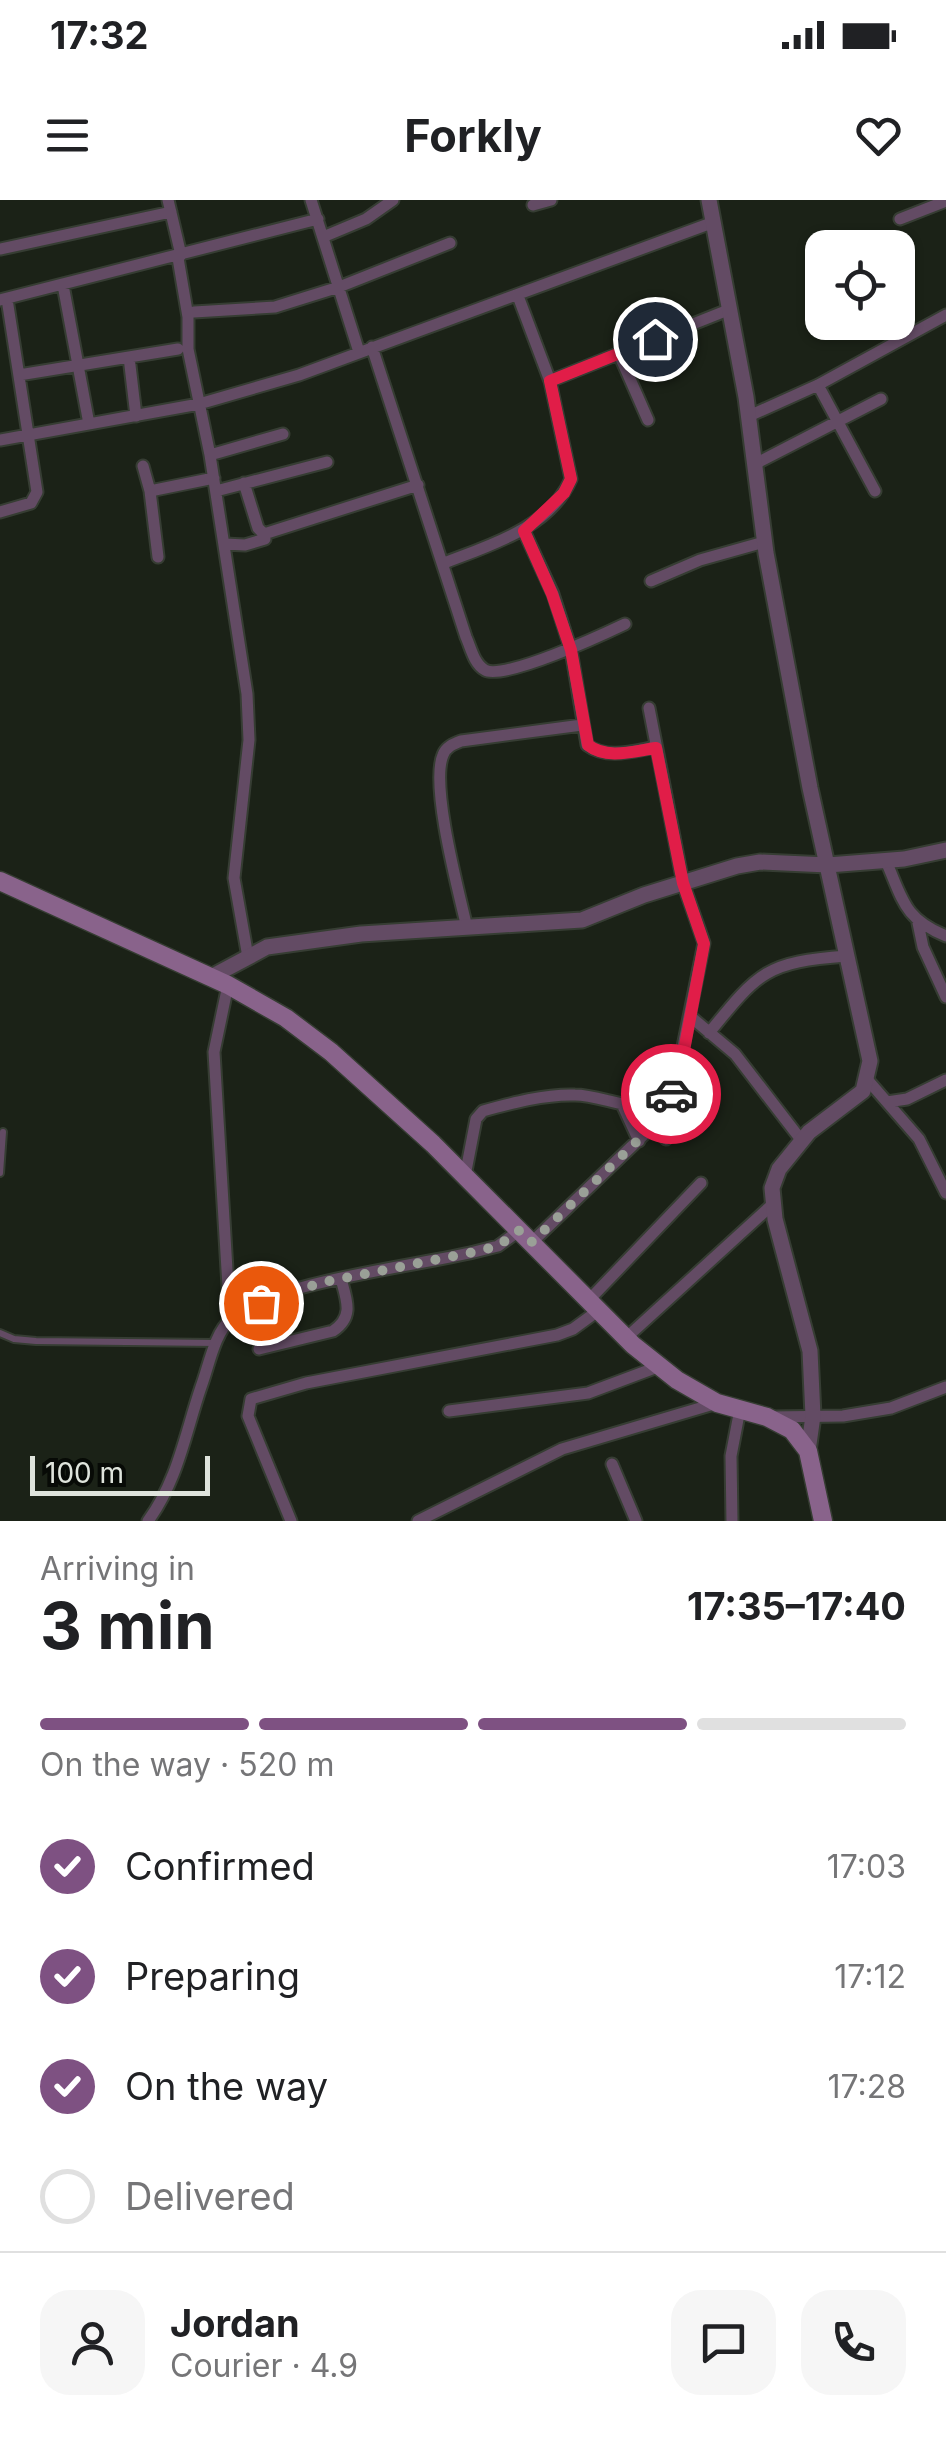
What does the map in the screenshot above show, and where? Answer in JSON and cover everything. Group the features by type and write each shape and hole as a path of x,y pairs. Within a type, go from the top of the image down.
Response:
{"main road":[{"path":"0,881 219,981 286,1018 331,1052 465,1176 626,1338 677,1380 716,1402 792,1430 808,1451 824,1521"}],"street":[{"path":"311,200 339,286 418,485 476,660 488,672 571,650 625,624"},
{"path":"324,237 366,219 394,200"},
{"path":"532,206 551,200"},
{"path":"710,200 749,416 764,542 870,1060 862,1091 802,1141 779,1168 772,1188 793,1296 810,1351 813,1416 808,1451"},
{"path":"900,219 946,201"},
{"path":"1,249 169,206 181,255 178,258 188,317 188,350 210,455 247,694 249,740 234,878 248,957"},
{"path":"0,512 18,508 35,498 37,492 20,375 3,300 318,218"},
{"path":"0,440 199,404 299,374 714,222"},
{"path":"194,312 274,307 450,243"},
{"path":"62,285 89,424"},
{"path":"444,563 524,531 564,493 571,479 550,381 518,296"},
{"path":"550,381 728,310"},
{"path":"749,416 818,385 945,318"},
{"path":"20,375 178,349"},
{"path":"619,354 648,420"},
{"path":"129,357 136,416"},
{"path":"818,385 875,491"},
{"path":"755,464 881,399"},
{"path":"210,455 283,434"},
{"path":"150,491 244,484 327,462"},
{"path":"143,466 158,557"},
{"path":"244,484 258,528 264,534 418,485"},
{"path":"524,531 571,650 588,745 601,753 656,748"},
{"path":"225,544 245,546 265,539"},
{"path":"651,580 700,560 764,542"},
{"path":"465,1176 476,1119 483,1110 574,1094 638,1107 656,1104 670,1095 675,1086 704,944 683,883 650,708"},
{"path":"467,928 445,834 440,767 443,755 447,748 461,742 582,726"},
{"path":"148,1521 169,1490 217,1343 230,1320 214,1052 219,981 267,947 361,934 582,920 683,883 760,862 828,865 886,861 946,850"},
{"path":"886,861 918,923 923,946 946,998"},
{"path":"918,923 946,936"},
{"path":"709,1032 751,984 770,970 796,960 847,956"},
{"path":"691,1018 735,1054 802,1141"},
{"path":"866,1078 919,1139 946,1193"},
{"path":"887,1102 908,1099 946,1080"},
{"path":"622,1104 638,1141"},
{"path":"638,1107 666,1139"},
{"path":"230,1320 281,1294 486,1249 526,1236 654,1125"},
{"path":"291,1521 248,1416 251,1399 306,1382 572,1330 701,1182"},
{"path":"626,1338 774,1203"},
{"path":"259,1349 333,1331 342,1325 349,1308 342,1280"},
{"path":"449,1412 588,1393 660,1366"},
{"path":"767,1418 843,1416 891,1408 946,1387"},
{"path":"418,1521 562,1448 716,1402"},
{"path":"732,1521 731,1456 740,1410"},
{"path":"612,1464 636,1521"},
{"path":"443,1521 445,1506"}],"lane":[{"path":"0,1172 3,1132"},
{"path":"0,1332 14,1339 36,1341 217,1343"}],"way so far":[{"path":"261,1303 320,1283 498,1246 520,1230 532,1242 654,1125 638,1107 664,1101 671,1094"}],"route":[{"path":"655,339 550,381 571,479 564,493 524,531 571,650 584,739 591,749 601,753 656,748 683,883 704,944 683,1056 671,1094"}]}
